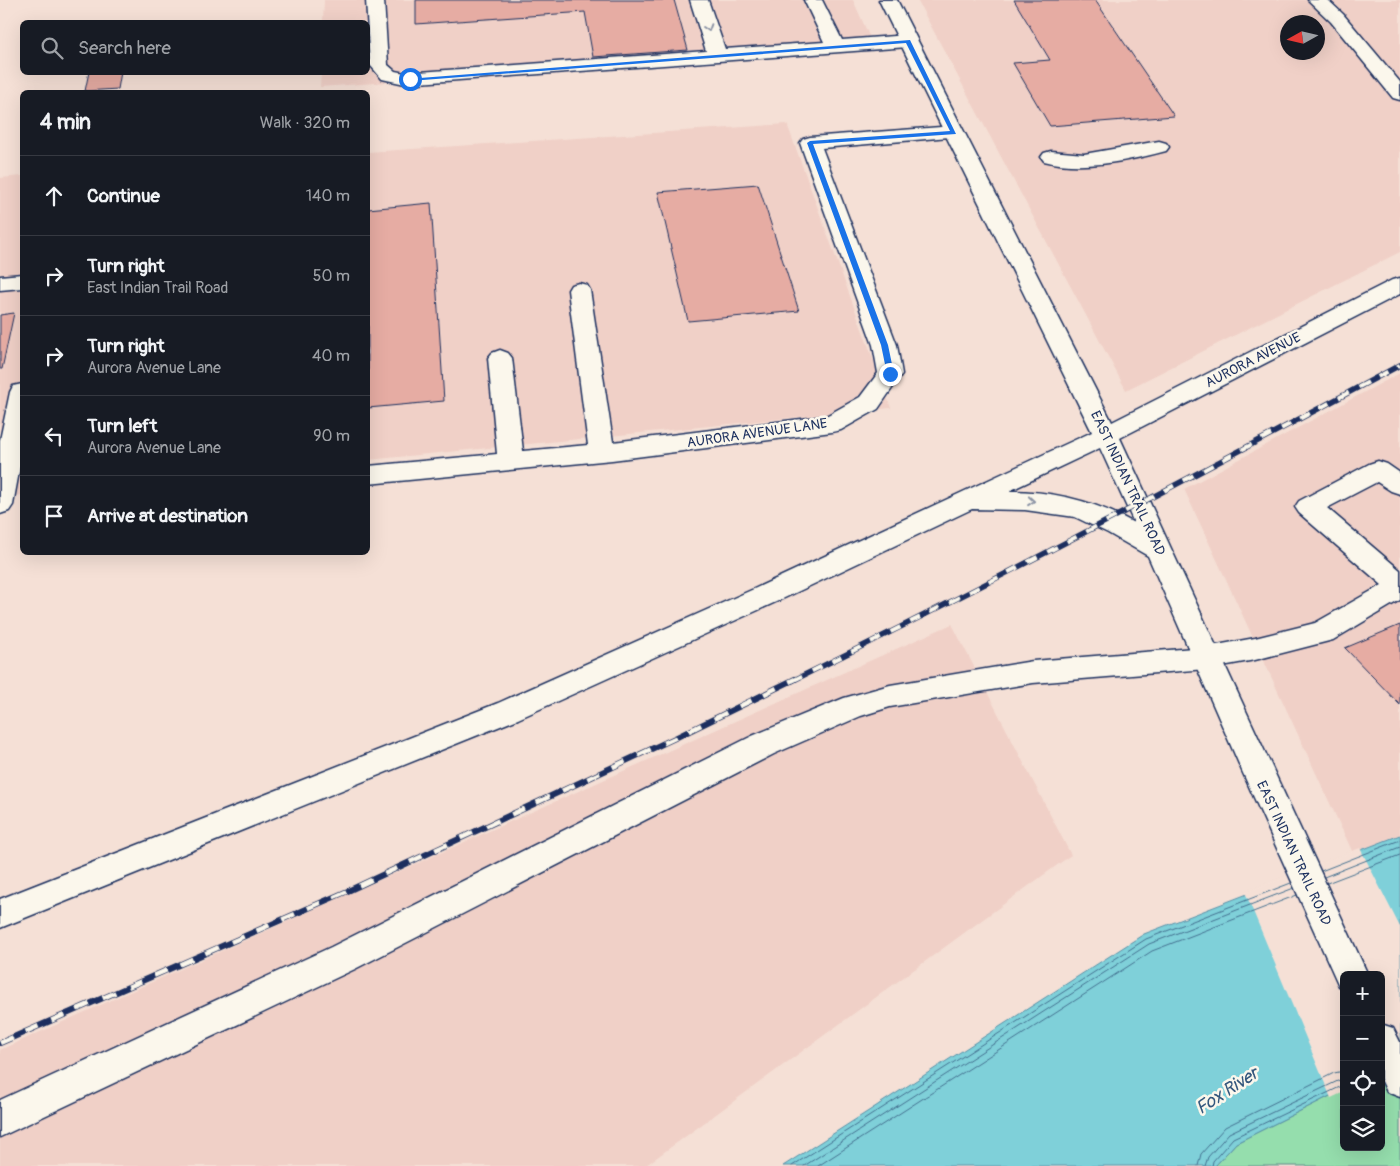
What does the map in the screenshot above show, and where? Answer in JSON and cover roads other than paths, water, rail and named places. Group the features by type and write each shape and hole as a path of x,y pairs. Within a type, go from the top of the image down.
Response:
{"main road":[{"path":"375,0 379,65 384,73 391,77 410,79 908,41"},
{"path":"699,0 717,55"},
{"path":"813,0 835,46"},
{"name":"EAST INDIAN TRAIL ROAD","path":"888,0 1106,435 1349,971"},
{"path":"1317,0 1337,18 1400,94"},
{"name":"AURORA AVENUE LANE","path":"370,476 602,452 832,424 869,402 890,374 885,345 810,143 954,132"},
{"path":"1051,157 1084,160 1159,146"},
{"path":"0,284 20,281"},
{"name":"AURORA AVENUE","path":"0,914 508,711 766,595 1106,435 1400,285"},
{"path":"579,290 602,452"},
{"path":"500,358 511,462"},
{"path":"0,505 20,402"},
{"path":"0,1119 343,958 763,745 854,706 890,696 1033,672 1206,658 1255,649 1323,632 1400,586 1308,507 1378,470 1400,485"},
{"path":"965,501 1006,499 1074,508 1108,521 1159,550"},
{"path":"0,512 20,510"},
{"path":"1385,1048 1400,1080"}],"water":[{"name":"Fox River","path":"1400,835 1400,1061 1385,993 1385,971 1340,971 1340,1091 1236,1143 1215,1166 783,1166 1144,934"}],"railway":[{"path":"792,681 1098,526 1400,365"},
{"path":"0,1043 350,890 677,737 795,679"}]}
